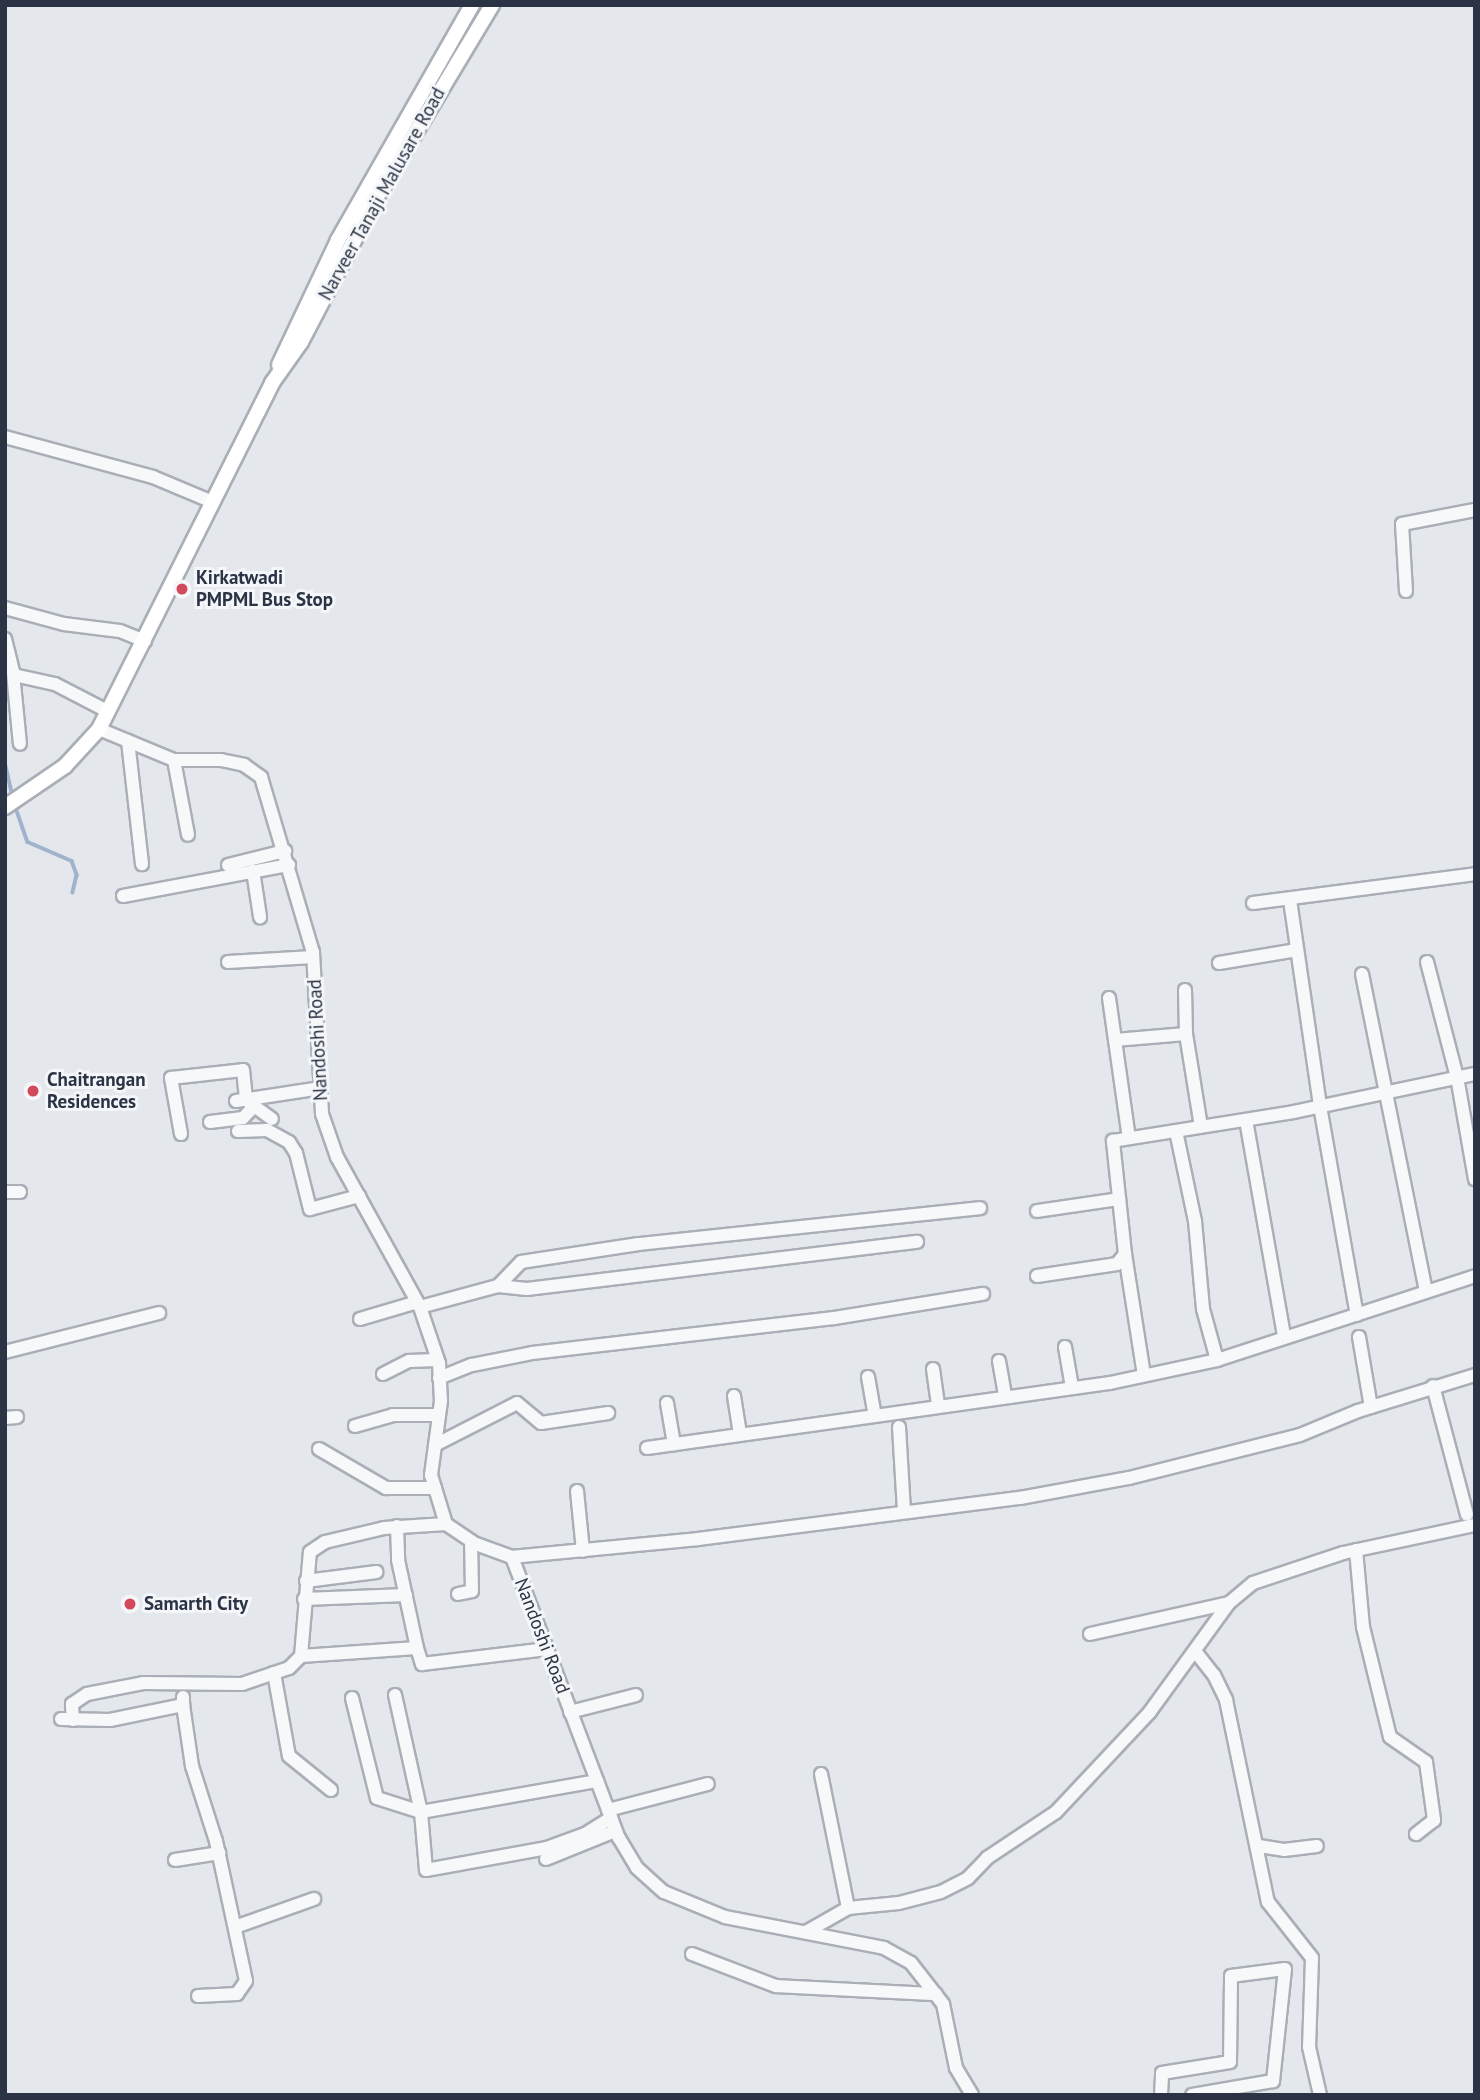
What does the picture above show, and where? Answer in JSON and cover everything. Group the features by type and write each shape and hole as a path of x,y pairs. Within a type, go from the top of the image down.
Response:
{"main road":[{"name":"Narveer Tanaji Malusare Road","path":"5,807 37,789 99,729 272,383 289,337 338,240 472,5"},
{"name":"Narveer Tanaji Malusare Road","path":"272,383 301,342 378,195 492,5"}],"street":[{"path":"5,437 153,477 211,501"},
{"path":"1406,590 1402,523 1475,510"},
{"path":"5,608 64,624 120,631 145,641"},
{"path":"5,639 13,673 20,744"},
{"path":"13,673 55,684 107,711"},
{"name":"Nandoshi Road","path":"99,729 174,760 221,760 244,765 261,776 285,851 313,957 322,1114 337,1157 419,1305 437,1360 439,1415 431,1475 446,1524 471,1541 512,1557 611,1819 637,1868 664,1892 726,1917 884,1948 911,1963 943,2004 956,2068 972,2095"},
{"path":"128,741 142,864"},
{"path":"174,760 188,835"},
{"path":"228,864 285,851"},
{"path":"123,896 289,865"},
{"path":"253,871 260,917"},
{"path":"1253,903 1475,874"},
{"path":"1290,900 1320,1106 1357,1315"},
{"path":"1219,963 1297,950"},
{"path":"228,962 313,957"},
{"path":"1427,962 1457,1077 1475,1180"},
{"path":"1362,974 1426,1291"},
{"path":"1185,990 1186,1034 1201,1127"},
{"path":"1109,998 1129,1138"},
{"path":"1115,1040 1186,1034"},
{"path":"181,1134 171,1078 243,1070 241,1111"},
{"path":"1144,1375 1125,1254 1113,1141 1320,1106 1475,1074"},
{"path":"210,1122 321,1088"},
{"path":"241,1111 272,1119"},
{"path":"241,1111 289,1142 296,1153 310,1209 359,1196"},
{"path":"1246,1119 1284,1336"},
{"path":"1176,1131 1195,1221 1203,1309 1217,1360"},
{"path":"5,1192 20,1192"},
{"path":"1037,1211 1119,1199"},
{"path":"498,1286 521,1262 639,1244 979,1208"},
{"path":"360,1319 498,1286 527,1289 917,1242"},
{"path":"1037,1276 1117,1264 1125,1254"},
{"path":"647,1448 1072,1387 1217,1360 1475,1276"},
{"path":"439,1378 532,1353 834,1318 983,1294"},
{"path":"5,1352 159,1313"},
{"path":"1359,1337 1371,1407"},
{"path":"1065,1347 1072,1387"},
{"path":"383,1374 410,1361 437,1360"},
{"path":"999,1361 1005,1395"},
{"path":"933,1369 938,1406"},
{"path":"512,1557 583,1551 1020,1498 1129,1478 1300,1435 1371,1407 1475,1375"},
{"path":"868,1377 875,1415"},
{"path":"806,1932 848,1908 899,1903 968,1878 987,1858 1056,1812 1083,1786 1114,1745 1149,1713 1229,1603 1253,1583 1356,1550 1471,1520 1433,1386"},
{"path":"734,1396 740,1434"},
{"path":"435,1445 517,1403 541,1423 608,1413"},
{"path":"667,1403 674,1444"},
{"path":"355,1426 393,1415 439,1415"},
{"path":"899,1427 904,1510"},
{"path":"319,1449 386,1488 435,1488"},
{"path":"577,1491 583,1551"},
{"path":"301,1657 310,1552 325,1542 397,1526 446,1524"},
{"path":"397,1526 398,1560 422,1664 547,1649"},
{"path":"458,1594 472,1591 471,1541"},
{"path":"1356,1550 1363,1627 1390,1737 1426,1762 1434,1820 1416,1834"},
{"path":"306,1581 376,1572"},
{"path":"304,1599 406,1595"},
{"path":"1090,1634 1229,1603"},
{"path":"183,1705 110,1720 67,1720 72,1704 87,1694 143,1683 188,1686 242,1684 289,1668 301,1657 417,1648"},
{"path":"1195,1651 1214,1675 1226,1700 1259,1846 1268,1902 1312,1958 1309,2047 1320,2095"},
{"path":"274,1673 289,1756 331,1790"},
{"path":"188,1686 183,1705 192,1766 219,1853 235,1927 244,1989 232,1995 198,1996"},
{"path":"395,1695 421,1812 426,1870 547,1848 585,1834 611,1819 708,1784"},
{"path":"570,1712 636,1695"},
{"path":"352,1698 377,1798 421,1812 597,1781"},
{"path":"821,1774 848,1908"},
{"path":"546,1859 611,1819"},
{"path":"1259,1846 1284,1850 1317,1846"},
{"path":"175,1860 219,1853"},
{"path":"235,1927 314,1899"},
{"path":"692,1954 776,1986 936,1994"},
{"path":"1161,2095 1162,2073 1230,2062 1231,1976 1285,1969 1273,2081 1192,2095"}],"waterway":[{"path":"5,762 13,798"},
{"path":"15,805 28,842 72,861 77,875 73,893"}],"place":[{"name":"Kirkatwadi PMPML Bus Stop","path":"182,589"},
{"name":"Chaitrangan Residences","path":"33,1091"},
{"name":"Samarth City","path":"130,1604"}]}
